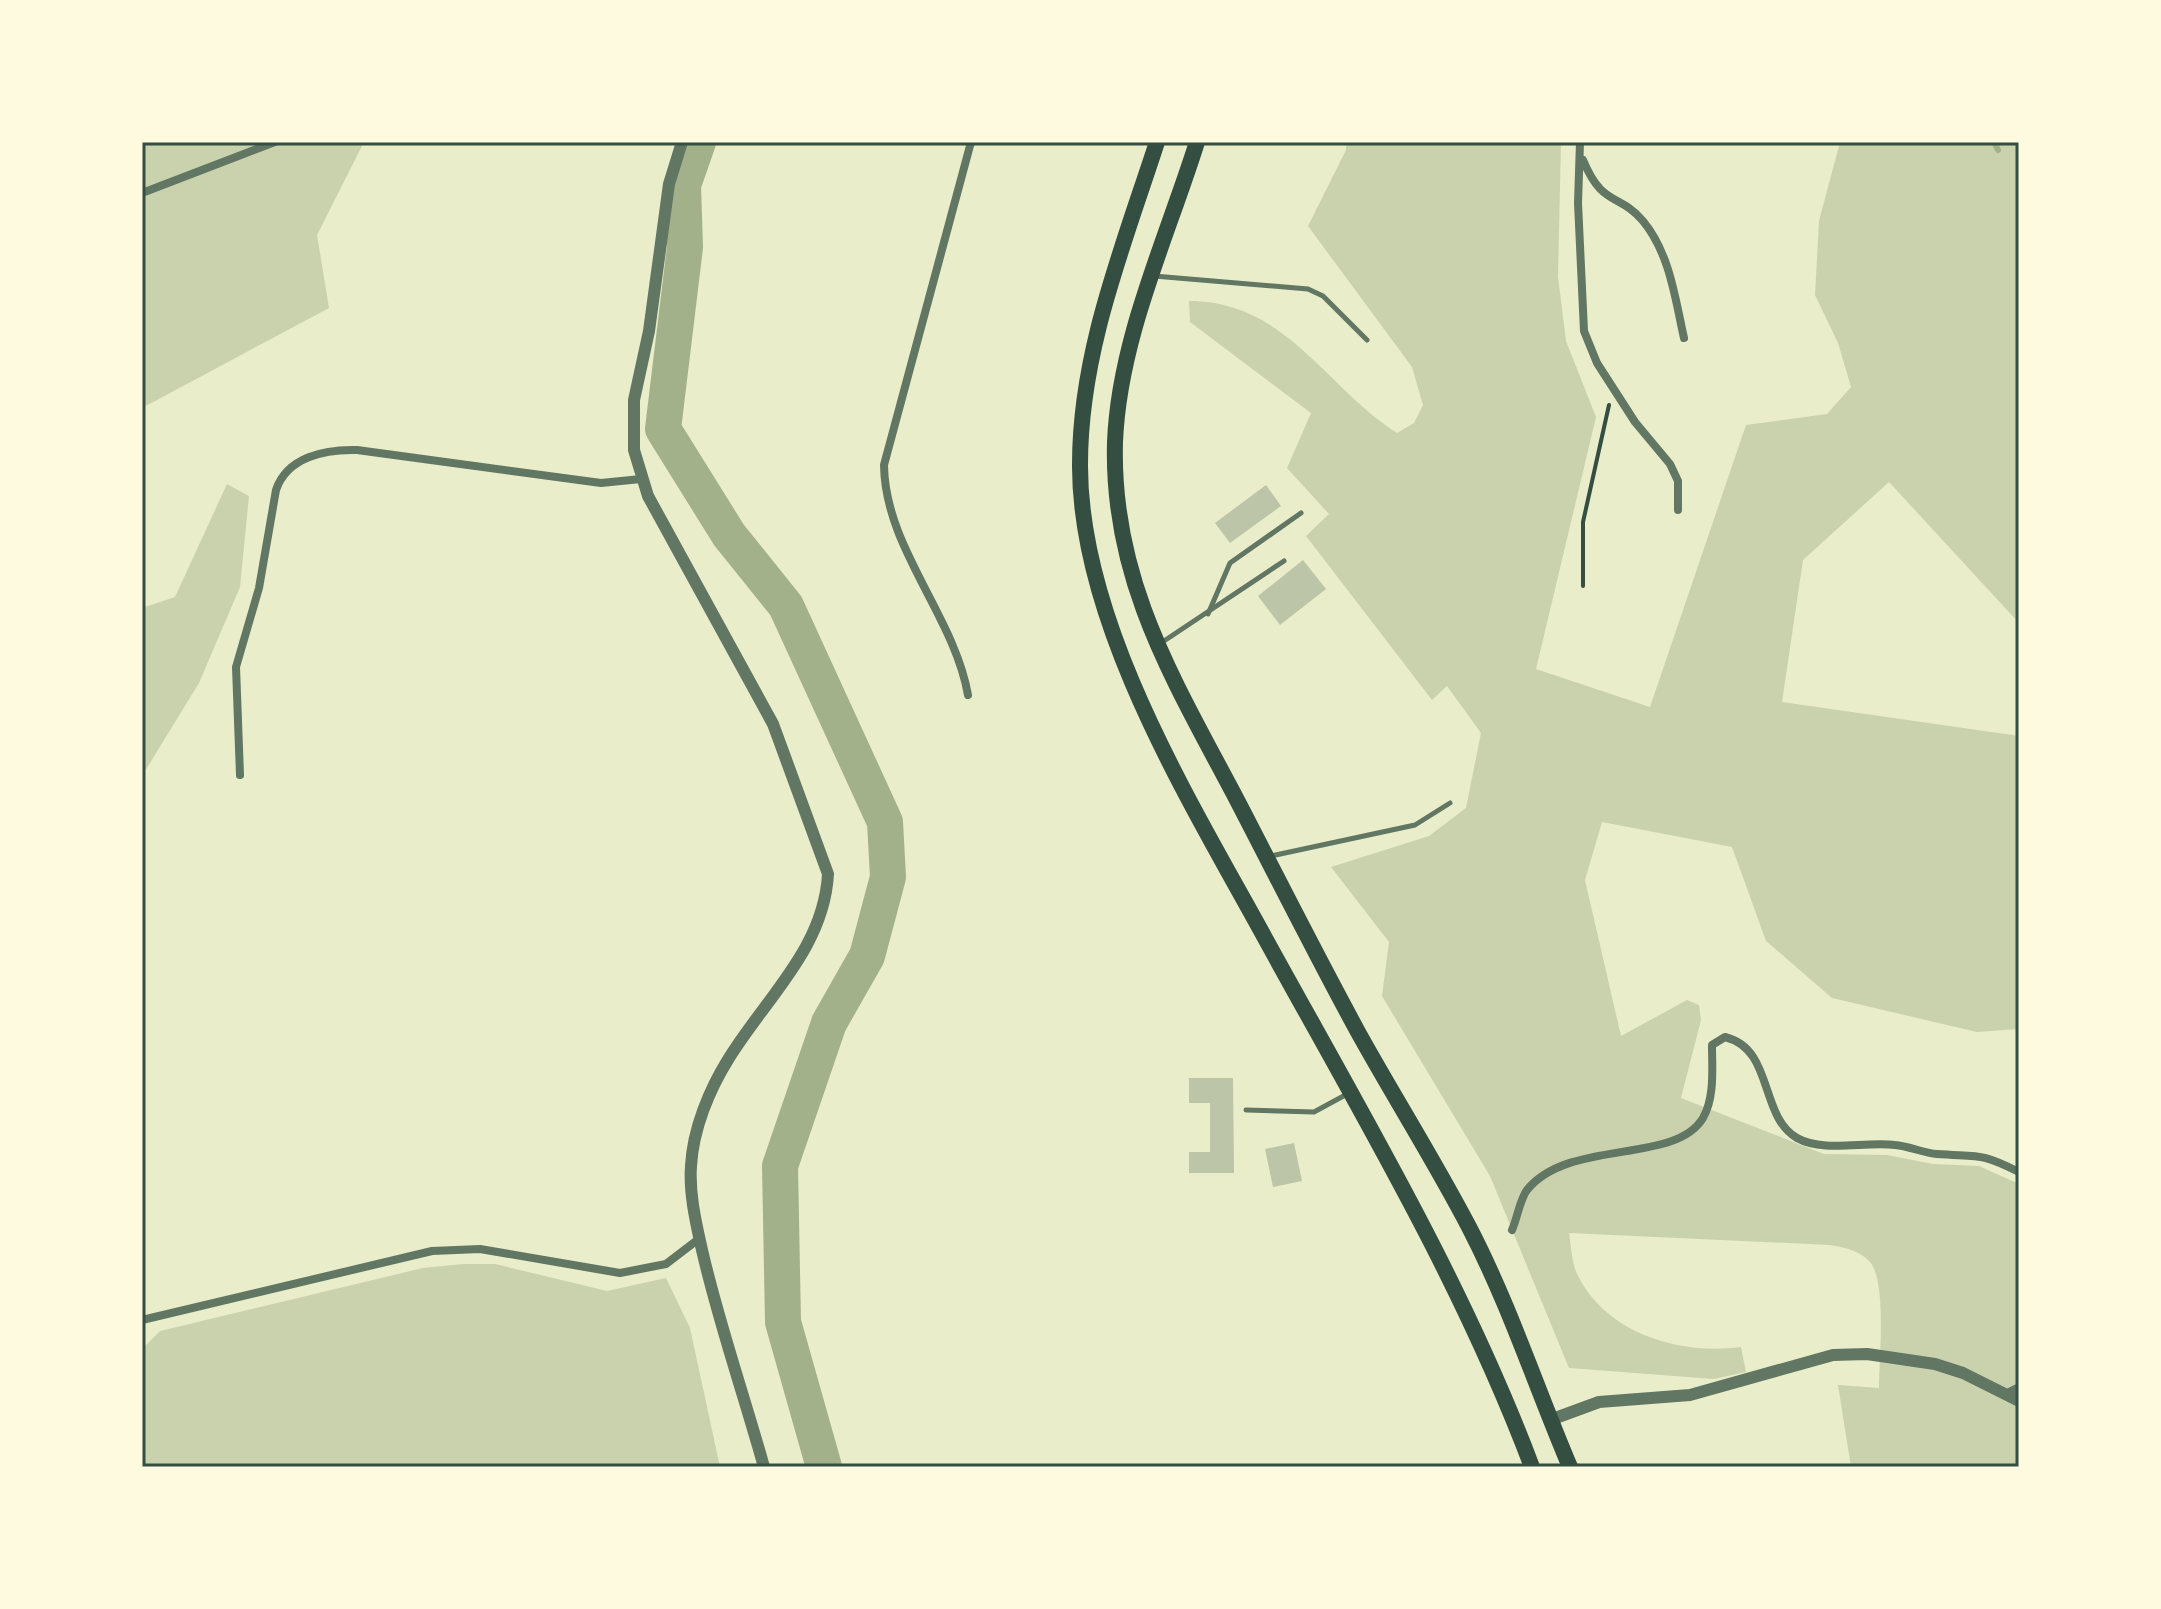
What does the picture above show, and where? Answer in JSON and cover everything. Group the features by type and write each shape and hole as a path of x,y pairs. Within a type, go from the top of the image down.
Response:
{"highway":[{"path":"1157,142 1087,369 1080,466 1090,558 1106,617 1191,803 1489,1355 1532,1467"},
{"path":"1197,142 1132,338 1115,441 1128,561 1140,606 1156,646 1357,1031 1468,1227 1518,1332 1570,1467"}],"street":[{"path":"142,193 275,142"},
{"path":"682,142 669,184 649,331 634,400 634,450 641,479 773,724 828,874 827,893 812,938 729,1057 713,1086 698,1125 691,1166 700,1238 764,1467"},
{"path":"968,695 954,646 895,519 886,493 884,465 971,142"},
{"path":"1580,142 1582,156 1578,203 1584,331 1613,387 1670,464 1678,481 1678,510"},
{"path":"1582,156 1601,193 1634,212 1660,247 1684,338"},
{"path":"240,775 236,667 259,588 276,490 280,477 290,467 334,449 601,483 641,479"},
{"path":"1512,1230 1525,1192 1563,1165 1664,1143 1694,1129 1704,1116 1710,1097 1712,1045 1725,1037 1733,1039 1756,1060 1780,1124 1799,1139 1833,1144 1894,1144 1935,1154 1972,1154 1996,1158 2019,1172"},
{"path":"142,1320 432,1251 480,1249 620,1273 666,1264 700,1238"},
{"path":"1550,1420 1599,1402 1690,1395 1833,1355 1867,1354 1935,1364 2007,1393 2019,1401"},
{"path":"2007,1393 2019,1387"}],"lane":[{"path":"1153,276 1308,289 1323,296 1367,340"},
{"path":"1207,615 1230,563 1301,513"},
{"path":"1156,646 1284,561"},
{"path":"1266,857 1415,825 1450,803"},
{"path":"1246,1110 1314,1112 1350,1093"}],"path":[{"path":"1583,586 1583,522 1613,387"}],"green space":[{"path":"142,142 364,142 317,235 329,308 142,408"},
{"path":"1346,142 1561,142 1558,277 1566,341 1596,417 1536,669 1650,707 1746,425 1827,414 1851,387 1838,343 1815,295 1819,221 1840,142 2019,142 2019,623 1889,482 1803,560 1782,702 2019,736 2019,1029 1977,1032 1832,998 1766,941 1732,847 1602,822 1585,880 1621,1036 1687,1000 1699,1005 1701,1020 1681,1098 1824,1154 1887,1155 1933,1164 1979,1166 2019,1184 2019,1467 1851,1467 1838,1385 1879,1388 1880,1303 1879,1286 1870,1262 1857,1252 1841,1247 1569,1233 1578,1276 1591,1296 1608,1313 1627,1327 1671,1344 1694,1348 1741,1347 1746,1372 1714,1379 1569,1368 1490,1176 1382,996 1389,942 1331,867 1429,836 1466,808 1481,733 1447,686 1432,700 1306,536 1329,514 1287,468 1311,413 1190,322 1189,301 1223,305 1252,315 1302,350 1371,414 1397,433 1414,423 1423,405 1412,367 1308,226 1346,150"},
{"path":"227,484 249,496 240,587 199,683 142,776 142,608 175,597"},
{"path":"495,1264 607,1291 666,1278 690,1328 720,1467 142,1467 142,1349 160,1331 423,1268"}],"building":[{"path":"1266,485 1281,506 1230,543 1215,523"},
{"path":"1303,560 1326,589 1280,625 1258,596"},
{"path":"1189,1078 1233,1078 1234,1173 1189,1173 1189,1152 1210,1152 1210,1103 1189,1103"},
{"path":"1294,1143 1302,1181 1273,1187 1265,1149"}],"waterway":[{"path":"698,142 683,185 685,247 663,429 729,535 786,606 885,822 888,877 867,956 829,1023 780,1166 783,1322 824,1467"},
{"path":"1994,142 1998,150"}]}
